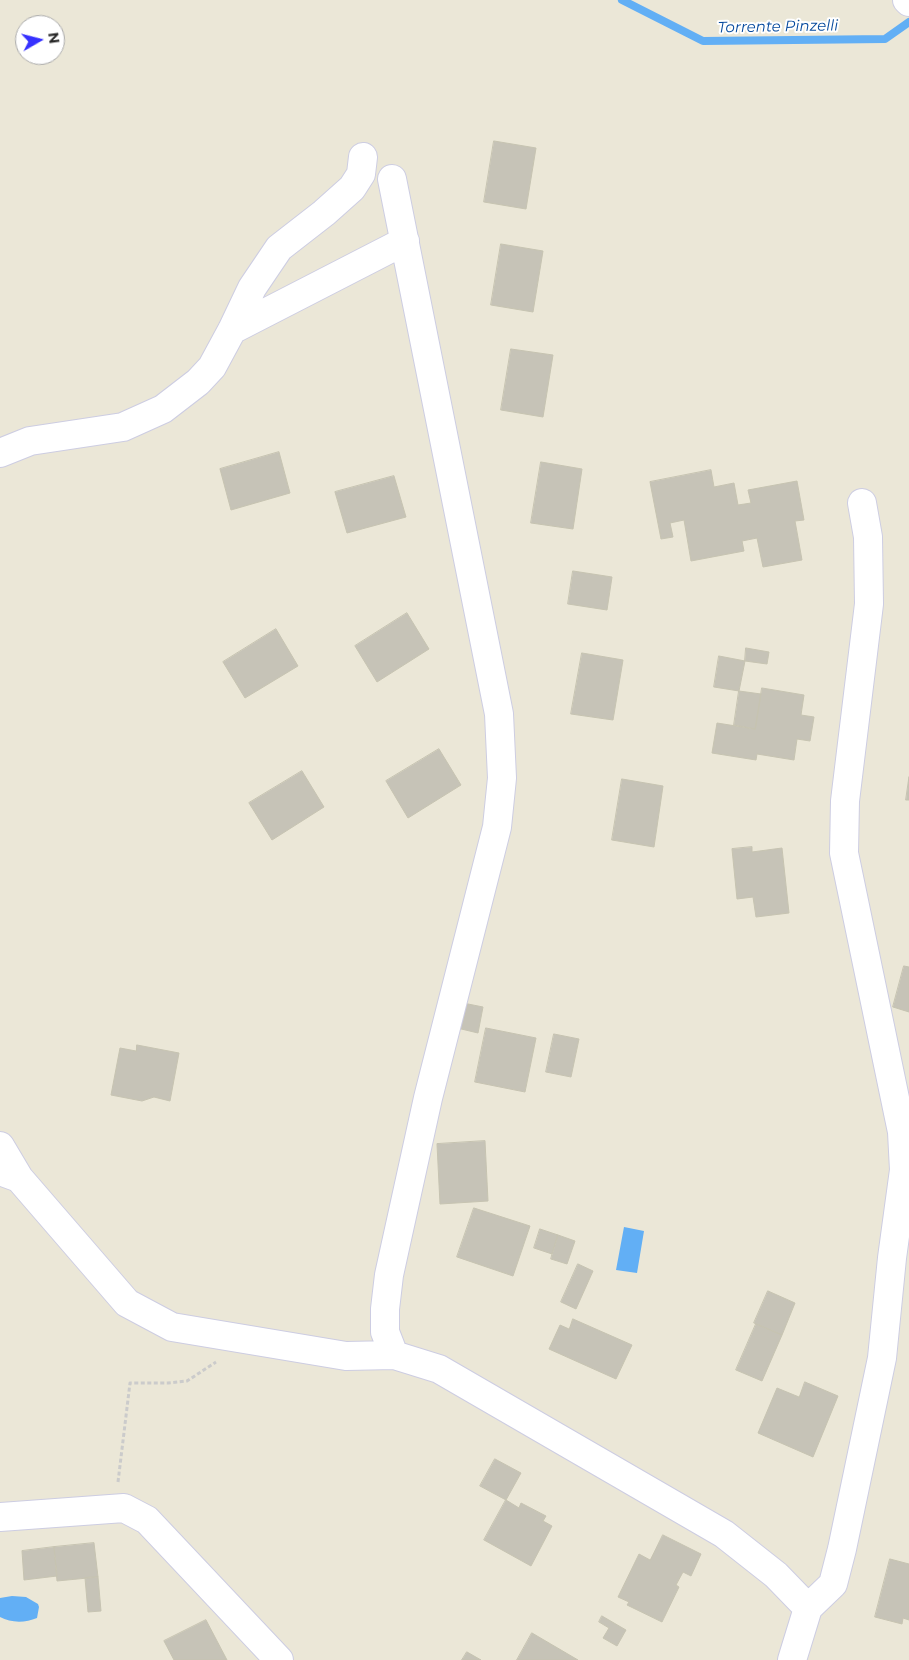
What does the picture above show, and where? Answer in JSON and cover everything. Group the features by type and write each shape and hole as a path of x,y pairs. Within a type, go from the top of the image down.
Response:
{"street":[{"path":"0,453 30,441 123,426 163,409 198,382 212,367 252,288 279,248 324,213 352,188 361,174 363,157"},
{"path":"392,179 499,714 502,778 497,827 428,1098 389,1276 384,1308 385,1332 394,1355"},
{"path":"232,330 405,241"},
{"path":"792,1660 808,1608 833,1584 842,1549 882,1358 892,1258 904,1170 902,1132 844,853 845,801 869,604 868,537 862,504"},
{"path":"0,1146 10,1174 128,1303 172,1327 346,1356 394,1355 439,1369 724,1534 776,1575 808,1608"},
{"path":"0,1517 124,1508 147,1520 279,1660"}],"path":[{"path":"124,1508 118,1488 130,1383 187,1381 250,1340"}],"water":[{"path":"624,1227 644,1231 637,1273 616,1270"},
{"path":"12,1596 26,1597 38,1604 37,1618 18,1622 0,1617 0,1598"}],"building":[{"path":"494,141 536,148 526,209 484,202"},
{"path":"501,244 543,251 533,312 491,305"},
{"path":"511,349 553,355 543,417 501,410"},
{"path":"279,452 290,493 231,510 220,469"},
{"path":"541,462 582,469 573,529 531,523"},
{"path":"711,470 714,487 734,483 738,505 751,503 748,490 797,481 804,520 795,521 802,560 763,567 757,538 742,541 744,551 691,561 684,520 670,523 673,537 661,539 650,482"},
{"path":"394,476 406,517 347,533 335,492"},
{"path":"573,571 612,577 607,610 568,604"},
{"path":"407,613 429,649 377,682 355,646"},
{"path":"276,629 298,666 245,698 223,662"},
{"path":"746,648 769,652 767,664 745,661"},
{"path":"582,653 623,660 613,720 571,714"},
{"path":"719,656 745,661 739,691 714,687"},
{"path":"762,688 804,695 801,715 814,717 810,741 797,739 794,760 757,754 756,760 712,753 717,723 755,729"},
{"path":"739,691 761,694 755,729 734,725"},
{"path":"439,749 461,785 408,818 386,781"},
{"path":"302,771 324,807 272,840 249,803"},
{"path":"909,777 909,800 906,800"},
{"path":"622,779 663,786 654,847 612,840"},
{"path":"752,847 752,852 782,848 789,913 756,917 753,897 737,899 732,849"},
{"path":"904,966 909,967 909,1012 893,1007"},
{"path":"458,1002 483,1007 478,1033 453,1027"},
{"path":"486,1028 536,1038 525,1092 475,1082"},
{"path":"554,1034 579,1039 571,1077 546,1072"},
{"path":"137,1045 179,1053 170,1101 154,1097 142,1101 111,1095 120,1048 136,1051"},
{"path":"485,1141 488,1201 440,1204 437,1144"},
{"path":"474,1208 530,1226 513,1276 457,1257"},
{"path":"540,1229 558,1235 552,1254 534,1248"},
{"path":"558,1235 575,1241 567,1264 551,1259"},
{"path":"578,1264 593,1271 576,1309 561,1302"},
{"path":"768,1291 795,1303 782,1335 754,1323"},
{"path":"573,1319 632,1345 616,1379 549,1349 560,1325 569,1329"},
{"path":"756,1324 782,1335 762,1381 736,1370"},
{"path":"805,1382 838,1396 813,1457 758,1433 777,1388 799,1397"},
{"path":"495,1459 521,1473 506,1500 480,1486"},
{"path":"506,1500 519,1508 521,1503 546,1516 543,1521 552,1526 531,1566 484,1540"},
{"path":"663,1535 701,1554 691,1576 683,1572 676,1585 679,1587 662,1622 627,1605 629,1602 618,1597 639,1554 650,1560"},
{"path":"94,1543 98,1577 57,1581 54,1547"},
{"path":"54,1547 57,1576 24,1580 22,1551"},
{"path":"890,1559 909,1564 909,1620 903,1618 902,1624 875,1617"},
{"path":"98,1577 101,1611 88,1612 85,1578"},
{"path":"602,1616 626,1630 617,1646 603,1638 609,1628 599,1622"},
{"path":"206,1620 227,1660 174,1660 164,1641"},
{"path":"532,1633 578,1660 517,1660"},
{"path":"467,1652 481,1660 462,1660"}],"waterway":[{"name":"Torrente Pinzelli","path":"622,0 703,41 885,39 909,22"}]}
